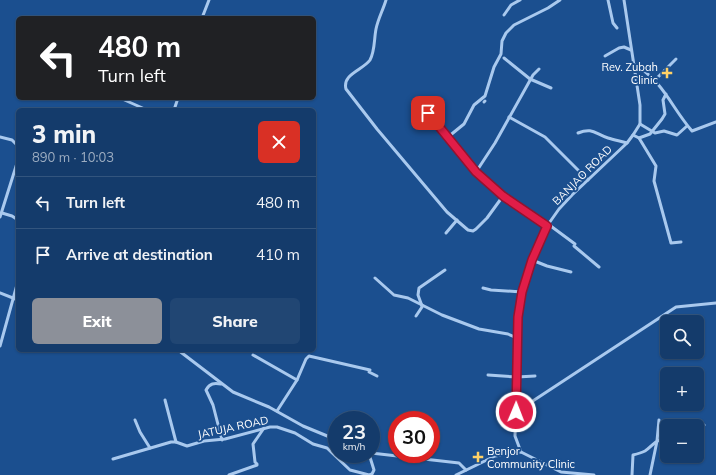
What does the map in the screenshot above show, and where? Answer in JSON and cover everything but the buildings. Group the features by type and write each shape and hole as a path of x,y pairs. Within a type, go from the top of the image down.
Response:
{"street":[{"path":"203,16 209,0"},
{"path":"386,0 369,60 347,80 345,85 346,89 377,129 447,212 470,231 476,229 487,218 503,196"},
{"path":"504,15 511,5 520,0"},
{"path":"448,137 464,124 474,105 485,96 494,67 501,54 502,41 506,33 514,25 548,8 559,0"},
{"path":"608,0 613,23 617,28"},
{"path":"624,0 640,105 640,124 655,133 664,131 677,135 687,126"},
{"path":"605,56 624,46 631,50"},
{"path":"504,58 530,79 551,88"},
{"path":"655,80 676,59"},
{"path":"633,64 655,80 673,103 681,119 692,131 716,122"},
{"path":"476,172 496,143 530,79 539,69"},
{"path":"639,138 650,134 662,119 664,114 663,100 666,94"},
{"path":"124,100 140,107"},
{"path":"428,113 476,172 503,196 548,225 599,267"},
{"path":"509,117 545,138 588,180"},
{"name":"BANJAO ROAD","path":"520,452 516,436 518,317 522,292 532,260 548,225 572,195 627,143 640,124"},
{"path":"578,133 585,130 592,130 607,138 627,143"},
{"path":"633,135 639,138 656,166 654,181 671,243 681,242"},
{"path":"0,138 12,140 16,144"},
{"path":"0,217 16,166"},
{"path":"1,212 16,219"},
{"path":"446,233 457,220"},
{"path":"532,260 571,272"},
{"path":"416,316 422,307 418,295 419,288 445,270"},
{"path":"375,278 394,295 408,298 479,329 508,334 517,338"},
{"path":"0,346 16,288"},
{"path":"483,288 522,292"},
{"path":"0,293 16,299"},
{"path":"516,412 676,307 716,303"},
{"path":"181,352 233,392 254,399 303,426 328,436"},
{"path":"253,355 297,380"},
{"path":"277,411 297,380 309,356 370,371 377,376"},
{"path":"488,375 517,377 535,376"},
{"path":"221,384 212,384 208,386 206,390 213,405 222,440"},
{"path":"165,400 176,442"},
{"path":"135,420 140,432 150,448"},
{"path":"650,475 657,441 659,420"},
{"name":"JATUJA ROAD","path":"113,459 171,442 176,442 187,446 204,441 222,440 264,428 277,427 295,433 313,444 327,448 350,470 369,475 372,474 374,470 372,463"},
{"path":"230,475 257,466 253,454 253,444 264,428"},
{"path":"632,475 633,455 646,450 660,440"},
{"path":"456,475 495,456 520,452 561,473 594,475"},
{"path":"380,455 459,463 466,470"}],"place":[{"name":"Rev. Zubah Clinic","path":"667,73"},
{"name":"Benjor Community Clinic","path":"478,457"}],"route":[{"path":"428,113 476,172 503,196 547,226 532,260 522,292 518,317 516,412"}]}
